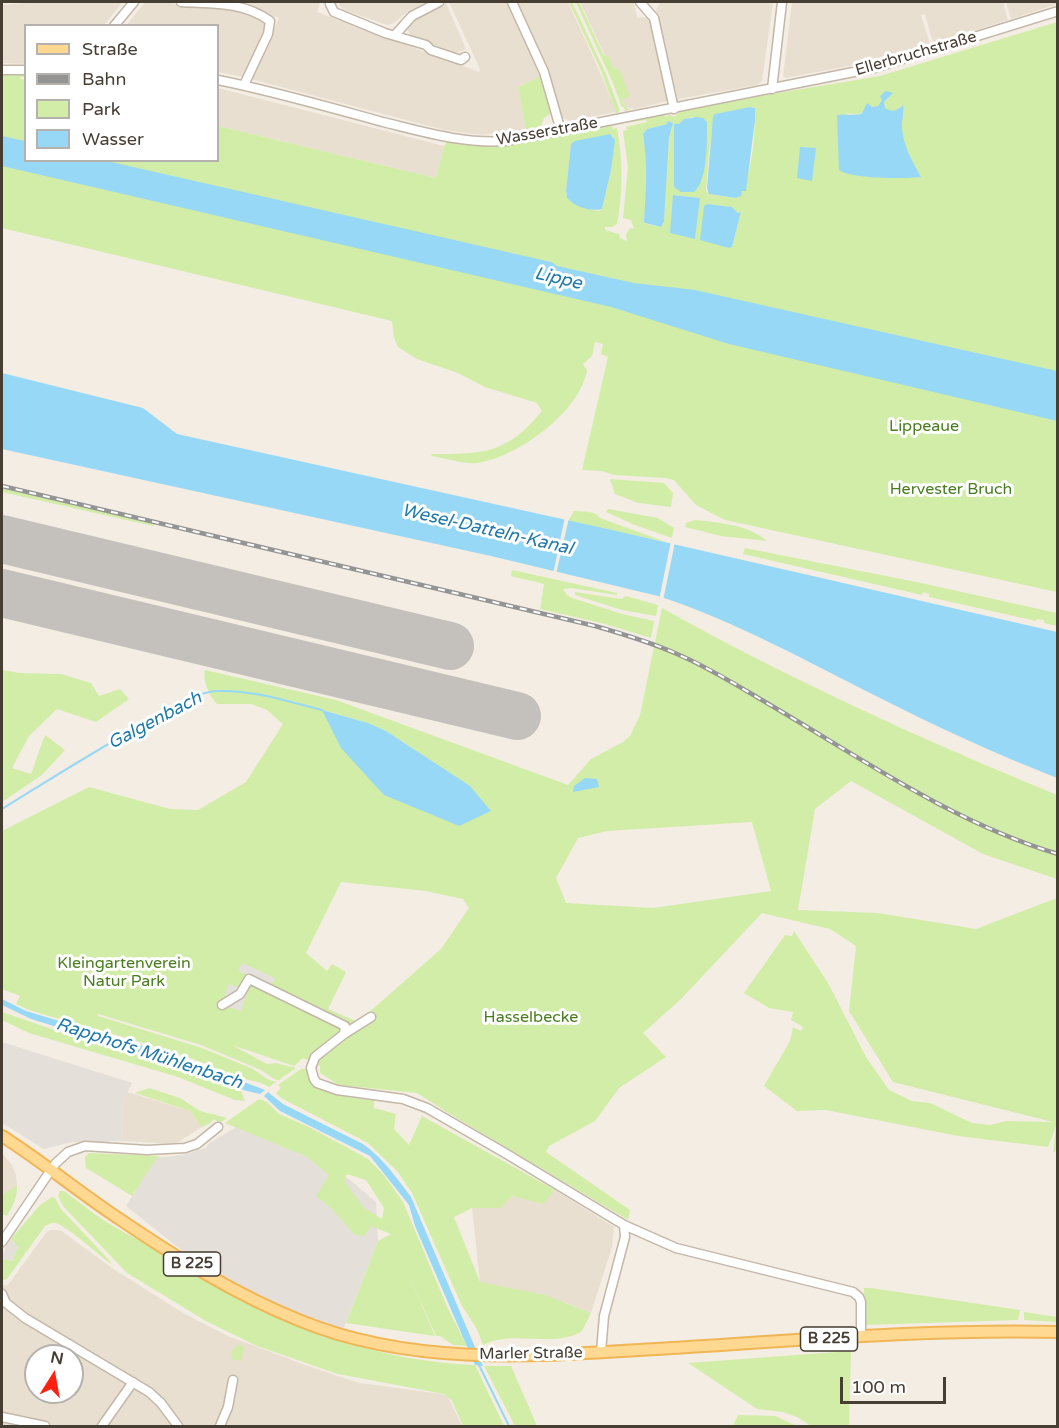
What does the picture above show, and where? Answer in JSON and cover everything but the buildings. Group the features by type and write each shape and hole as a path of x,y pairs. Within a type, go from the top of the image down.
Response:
{"main road":[{"name":"Marler Straße","path":"2,1136 132,1227 224,1284 302,1322 356,1340 404,1349 450,1354 601,1352 935,1332 1058,1332"}],"street":[{"path":"116,24 134,2"},
{"path":"181,2 227,3 270,21 268,34 244,86"},
{"path":"395,35 412,16 439,2"},
{"path":"512,2 544,72 561,131"},
{"path":"643,2 654,18 674,109"},
{"path":"772,89 782,2"},
{"path":"330,4 334,12 385,33 461,60 465,57"},
{"name":"Ellerbruchstraße","path":"772,89 874,68 1058,11"},
{"path":"2,70 24,70"},
{"name":"Wasserstraße","path":"219,80 464,141 506,141 772,89"},
{"path":"222,1005 240,994 249,979 345,1026 344,1034"},
{"path":"371,1017 344,1034 313,1060 312,1073 317,1083 337,1090 403,1099 427,1108 506,1152 624,1224 684,1251 853,1292 861,1302 861,1337"},
{"path":"2,1242 52,1170 68,1152 85,1146 147,1150 179,1149 197,1144 218,1127"},
{"path":"601,1352 604,1316 625,1237 624,1224"},
{"path":"2,1294 4,1306 133,1382 161,1404 178,1426"},
{"path":"220,1426 228,1407 233,1380"},
{"path":"102,1426 133,1382"},
{"path":"2,1417 45,1426"}],"shaded area":[{"path":"37,2 123,2 105,24 24,24 24,64 2,63 2,5"},
{"path":"145,2 168,2 180,5 227,7 262,20 265,33 243,77 219,72 219,24 128,24"},
{"path":"233,2 320,2 317,12 479,72 480,69 449,2 507,2 541,76 518,87 526,130 482,135 444,130 251,79 279,18"},
{"path":"339,2 427,2 387,25 344,10"},
{"path":"516,2 568,2 616,112 569,121 562,117 548,72"},
{"path":"580,2 634,2 637,18 649,18 667,101 635,109 626,108 622,98 629,96 618,68 614,69 608,55 605,56"},
{"path":"773,2 762,81 757,85 678,99 656,10 660,3"},
{"path":"792,2 1003,2 1008,20 933,43 925,14 921,15 930,44 880,60 786,78 783,76"},
{"path":"1006,2 1057,2 1057,4 1011,19"},
{"path":"446,3 466,49 458,52 412,36 407,30 407,27 418,16"},
{"path":"219,88 444,146 436,178 219,126"},
{"path":"242,963 275,978 271,986 238,971"},
{"path":"229,984 248,990 241,1011 222,1005"},
{"path":"2,1042 132,1083 123,1102 121,1141 110,1141 107,1144 72,1142 44,1149 2,1123"},
{"path":"127,1092 190,1111 202,1127 175,1144 121,1141 123,1102"},
{"path":"236,1127 307,1157 350,1180 376,1202 378,1241 341,1335 224,1284 126,1206 156,1158 182,1155 206,1148 208,1144"},
{"path":"2,1153 12,1165 17,1187 2,1195"},
{"path":"555,1190 614,1227 612,1247 591,1313 567,1303 480,1283 472,1208 499,1208 512,1196 543,1203"},
{"path":"50,1230 60,1230 115,1270 185,1314 228,1336 360,1383 442,1394 448,1397 462,1426 2,1426 2,1284 7,1286 46,1233"},
{"path":"11,1239 19,1248 15,1252 13,1261 2,1259"}],"green space":[{"path":"569,2 572,2 606,74 619,112 616,113 602,73"},
{"path":"576,2 579,2 604,56 608,55 614,69 619,68 630,96 622,99 626,108 630,110 625,111 622,107"},
{"name":"Lippeaue","path":"1057,22 1057,592 725,520 696,505 674,480 582,470 608,357 601,354 603,344 595,342 592,356 583,364 587,370 582,386 573,401 545,430 529,442 494,459 478,463 455,461 431,454 480,452 505,444 517,436 542,411 537,403 485,387 458,373 417,359 398,347 394,338 392,321 2,228 2,73 24,74 24,77 20,77 24,80 24,162 219,162 219,126 436,178 444,146 448,141 500,145 621,122 622,124 612,126 613,129 617,128 622,176 619,212 617,224 605,227 605,230 619,234 620,238 627,241 626,234 630,228 634,229 631,220 623,218 628,167 623,131 627,130 626,127 647,122 646,120 626,123 625,121 666,114 664,117 670,115 675,117 679,111 880,76","holes":["889,98 884,102 885,108 890,112 896,111 902,105 904,111 901,131 907,151 920,177 846,113 857,115 878,106 882,100","755,108 749,168 742,190 736,198 713,195 706,191 712,127 716,114","691,117 703,118 674,183 675,124","668,122 673,123 669,138 664,222 661,227 646,224 644,221 646,156 643,134 647,129","613,136 611,170 602,209 599,211 578,205 567,198 571,145","673,195 699,198 695,239","706,204 732,207 738,213 741,212 732,247"]},
{"path":"541,76 551,108 550,114 544,118 541,126 526,130 518,87"},
{"path":"610,479 664,483 673,493 671,507 638,503 615,494"},
{"path":"2,488 154,524 153,526 2,492"},
{"path":"608,509 658,518 674,528 672,538 606,512"},
{"path":"574,511 598,515 600,518 666,542 568,521"},
{"path":"695,520 742,528 767,541 721,536 685,527 686,523"},
{"path":"745,548 1057,613 1057,626 1044,623 1044,620 1037,619 1036,621 929,597 929,594 923,592 922,595 743,554"},
{"path":"512,570 617,593 617,595 571,588 563,589 572,598 622,614 654,621 651,638 605,624 540,609 544,584 511,576"},
{"path":"575,592 621,599 626,596 658,605 656,616 622,610 575,595"},
{"name":"Hasselbecke","path":"662,608 857,708 1057,795 1057,879 983,854 851,781 815,809 798,910 878,913 976,929 1057,898 1058,1149 1053,1153 1056,1126 1048,1147 958,1136 826,1110 797,1111 764,1086 790,1041 793,1027 801,1031 803,1027 791,1020 793,1012 769,1008 744,993 785,935 792,936 794,931 828,983 866,1057 889,1090 912,1101 930,1103 972,1123 990,1125 1007,1121 1053,1122 893,1082 849,1011 856,946 830,929 762,913 680,1000 643,1033 666,1057 619,1088 595,1121 549,1146 546,1152 630,1210 628,1220 417,1093 339,1085 320,1073 320,1066 303,1058 294,1066 232,1045 267,1064 276,1063 296,1068 276,1080 261,1070 201,1045 98,1014 98,1016 202,1048 253,1069 267,1079 276,1082 269,1087 162,1049 29,1010 16,1004 20,996 2,989 2,831 89,787 170,809 198,810 246,782 283,724 267,710 251,704 217,704 207,688 205,670 336,700 568,785 591,759 630,736 640,715","holes":["323,710 368,723 386,731 421,754","752,822 771,891 653,908 566,903 556,878 578,838 607,831","341,882 426,891 463,899 469,908 441,949 358,1022 328,1009 346,972 332,964 327,971 306,953"]},
{"path":"2,670 19,673 61,674 91,683 99,696 120,689 129,699 96,722 57,709 29,736 12,768 31,774 45,735 65,750 42,775 2,802"},
{"path":"2,1012 187,1070 241,1091 245,1101 235,1100 178,1077 29,1033 2,1020"},
{"path":"301,1069 307,1069 309,1079 317,1089 353,1098 374,1099 374,1108 396,1114 394,1129 409,1145 422,1116 555,1190 543,1204 512,1196 500,1208 472,1208 454,1217 480,1282 545,1295 591,1313 582,1331 559,1339 507,1339 483,1345 477,1329 462,1306 412,1193 398,1172 368,1143 281,1098 276,1093 281,1088 278,1085"},
{"path":"149,1088 180,1098 200,1111 227,1118 220,1123 214,1119 202,1127 190,1111 135,1093"},
{"path":"259,1099 267,1102 279,1114 309,1127 368,1159 383,1174 403,1202 448,1309 467,1346 453,1345 440,1336 436,1336 408,1273 435,1336 346,1323 378,1241 391,1234 371,1226 364,1236 355,1235 331,1208 316,1196 329,1175 307,1157 225,1123","holes":["347,1174 366,1180 384,1208 382,1219 364,1208 344,1181"]},
{"path":"89,1153 161,1157 156,1159 132,1196 86,1168 85,1157"},
{"path":"16,1186 13,1205 7,1216 2,1214 2,1195"},
{"path":"60,1191 64,1191 105,1221 225,1291 304,1328 386,1353 430,1361 475,1365 504,1426 463,1426 452,1401 444,1394 338,1374 257,1346 206,1321 127,1273 63,1206 58,1196"},
{"path":"52,1197 111,1264 67,1229 52,1223 45,1226 7,1279 3,1280 2,1259 13,1261 15,1252 19,1248 11,1239 40,1205"},
{"path":"864,1288 1020,1310 1018,1320 865,1325"},
{"path":"1024,1312 1057,1317 1057,1322 1024,1320"},
{"path":"237,1345 244,1348 241,1361 231,1359 232,1351"},
{"path":"851,1351 849,1426 811,1426 783,1412 757,1409 688,1363"},
{"path":"484,1366 511,1366 537,1426 515,1426"},
{"path":"738,1415 775,1416 797,1426 733,1426"}],"water":[{"path":"886,91 893,93 884,102 885,108 894,111 903,105 904,141 921,177 866,177 839,170 837,115 862,113 867,103 872,107 878,106 882,100 880,96"},
{"path":"755,108 755,120 746,191 741,191 742,195 736,198 709,194 707,188 713,117 715,114"},
{"path":"697,117 707,122 707,149 702,179 694,192 681,192 674,187 674,124 679,124 684,119"},
{"path":"668,121 673,123 669,138 664,222 661,227 644,221 646,167 643,134 647,129 667,124"},
{"path":"610,134 615,140 602,209 593,210 579,206 567,198 566,191 571,144 575,141"},
{"name":"Lippe","path":"2,136 24,141 24,162 111,162 551,262 557,266 634,283 695,290 1057,371 1057,421 729,344 611,307 2,166"},
{"path":"800,147 816,148 812,181 797,178"},
{"path":"673,195 700,198 695,239 670,233"},
{"path":"707,204 732,207 738,213 741,212 732,247 700,240 704,206"},
{"name":"Wesel-Datteln-Kanal","path":"2,373 143,408 177,434 612,530 1057,632 1057,778 944,729 742,629 658,596 491,556 2,449"},
{"path":"322,710 368,723 386,731 470,786 491,811 459,826 384,795 341,748"},
{"path":"585,778 597,779 599,787 573,792 574,786"},
{"path":"2,999 26,1011 176,1056 265,1090 260,1094 239,1089 213,1076 31,1019 2,1005"},
{"path":"268,1092 283,1104 363,1144 377,1155 394,1175 411,1197 483,1366 475,1365 415,1226 409,1205 370,1156 280,1111 264,1096"}],"pier":[{"path":"565,517 569,518 556,574 553,574"},
{"path":"671,541 675,542 663,601 659,600"}],"waterway":[{"name":"Galgenbach","path":"2,809 119,737 203,693 245,692 322,710"},
{"name":"Rapphofs Mühlenbach","path":"479,1365 509,1426"}],"runway":[{"path":"2,539 450,646"},
{"path":"2,593 517,716"}],"railway":[{"path":"2,486 595,626 647,642 713,672 946,808 1020,841 1058,854"}],"park label":[{"name":"Hervester Bruch","path":"951,490"},
{"name":"Kleingartenverein Natur Park","path":"124,973"}]}
